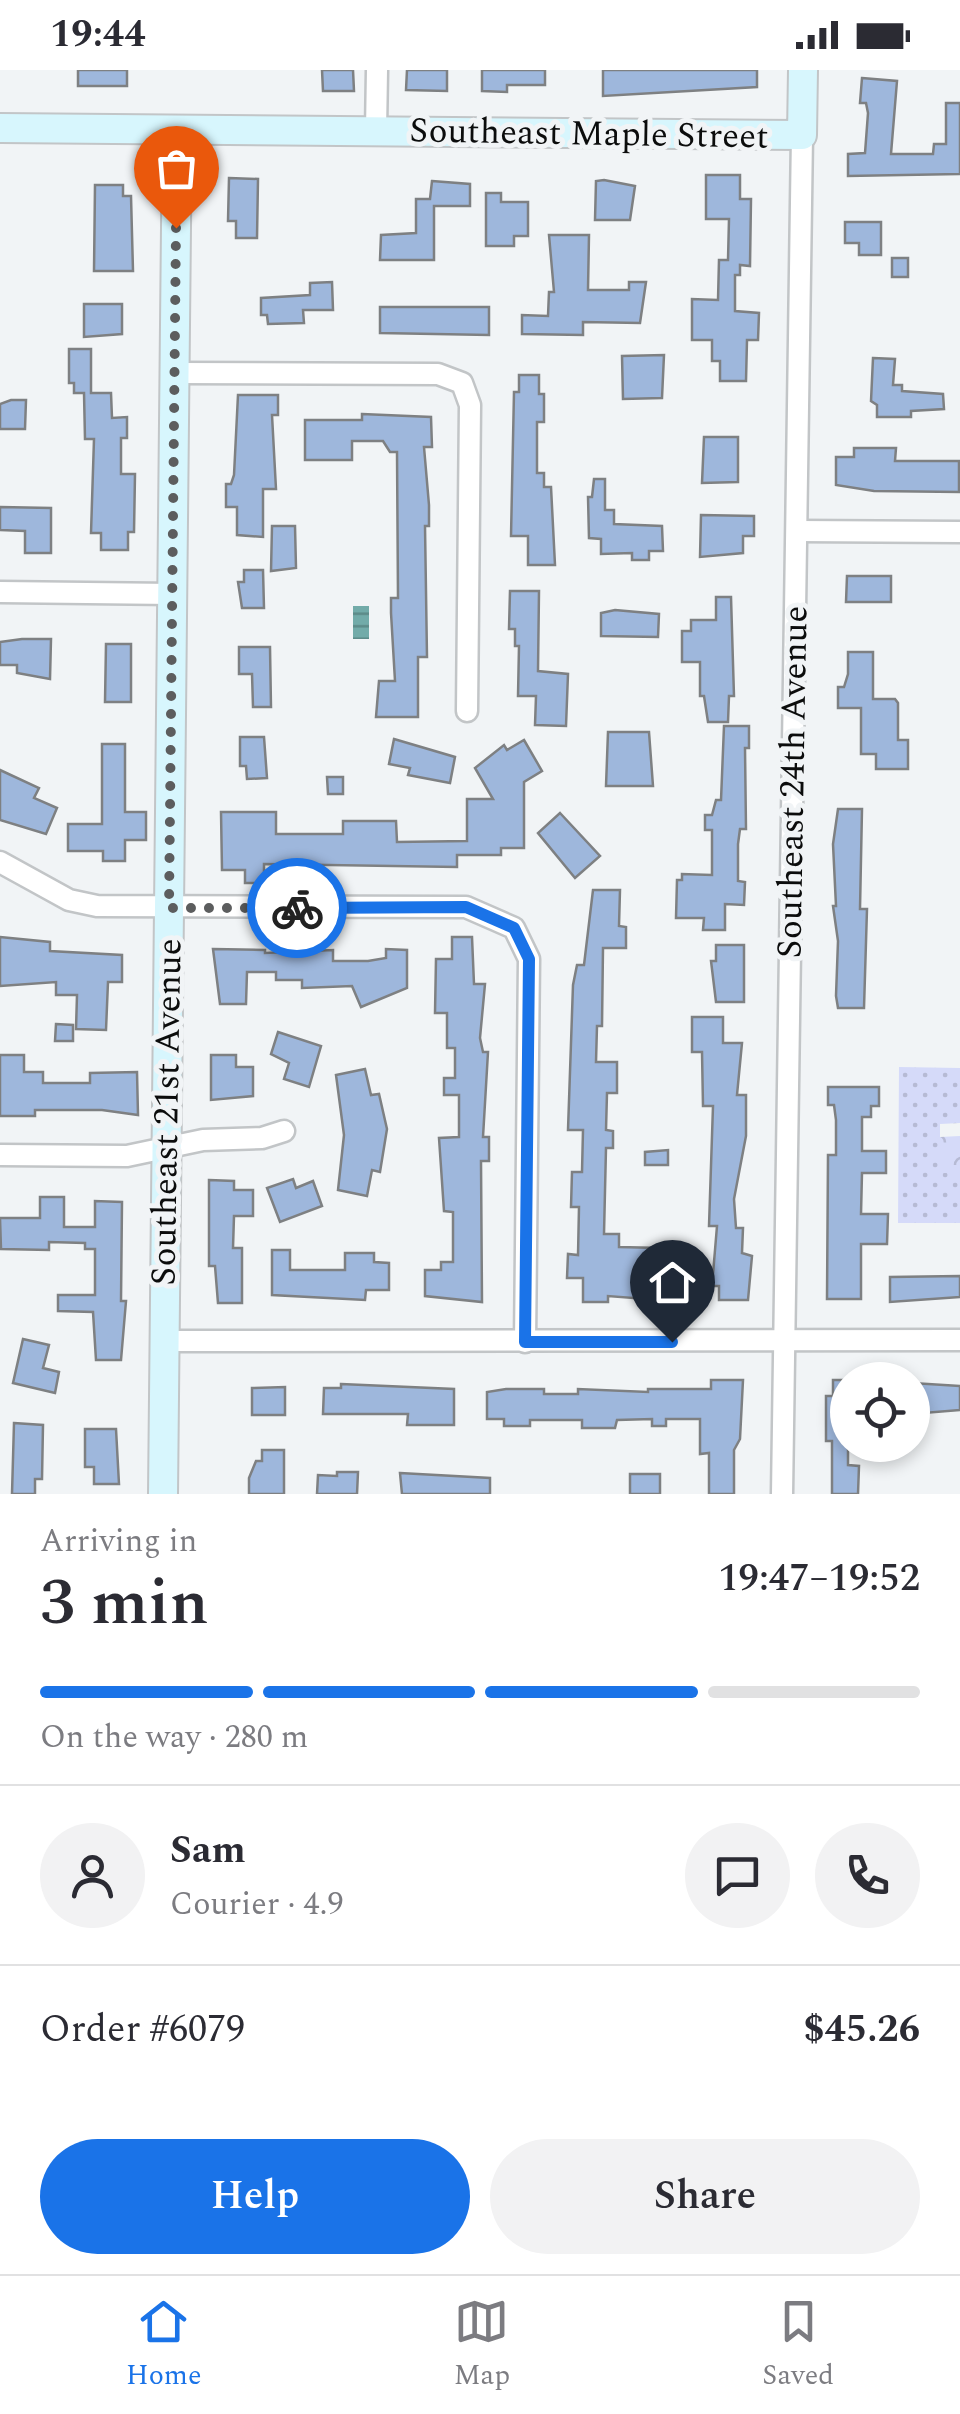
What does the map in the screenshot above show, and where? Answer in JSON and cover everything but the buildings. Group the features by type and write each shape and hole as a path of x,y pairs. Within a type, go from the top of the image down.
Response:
{"street":[{"name":"Southeast Maple Street","path":"376,131 377,70"},
{"name":"Southeast 24th Avenue","path":"782,1494 803,70"},
{"name":"Southeast Maple Street","path":"0,128 802,135"},
{"name":"Southeast 21st Avenue","path":"163,1494 177,130"},
{"path":"176,373 438,374 462,383 470,405 467,711"},
{"path":"797,531 960,532"},
{"path":"0,592 173,594"},
{"path":"0,862 69,900 169,908 466,907 514,928 529,959 525,1342"},
{"path":"0,1155 127,1156 203,1140 262,1138 284,1131"},
{"path":"165,1341 960,1340"}],"green space":[{"path":"899,1067 960,1068 960,1123 940,1124 940,1173 960,1173 960,1223 898,1223"},
{"path":"960,1136 960,1173 940,1173 940,1137"}],"shaded area":[{"path":"353,606 369,606 369,639 353,639"}],"way so far":[{"path":"176,228 169,908 297,908"}],"route":[{"path":"297,908 466,907 514,928 529,959 525,1342 672,1342"}]}
